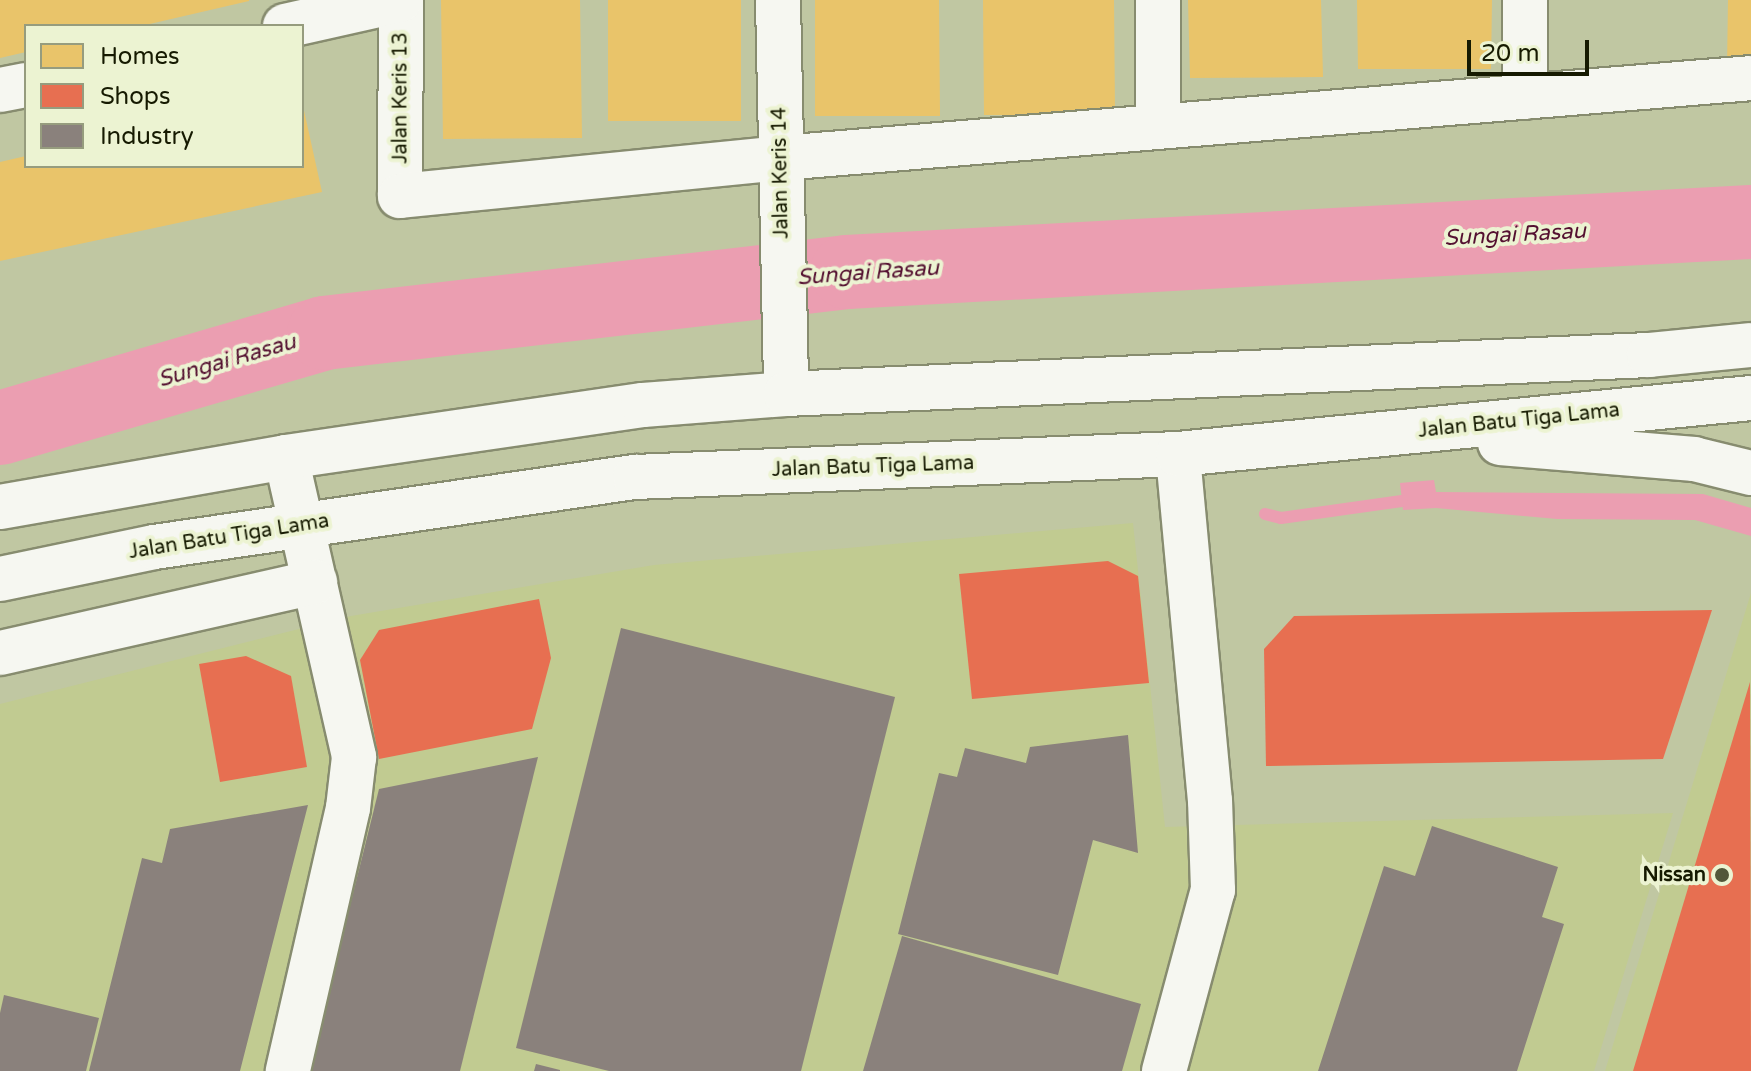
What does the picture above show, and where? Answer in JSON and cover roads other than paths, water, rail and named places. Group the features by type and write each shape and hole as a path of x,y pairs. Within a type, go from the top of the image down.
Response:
{"street":[{"path":"294,24 401,0"},
{"name":"Jalan Keris 13","path":"401,0 400,196 781,158"},
{"name":"Jalan Keris 14","path":"778,0 782,326 786,394"},
{"path":"1158,0 1158,126"},
{"path":"1525,0 1525,97"},
{"path":"781,158 1751,78"},
{"path":"0,90 24,85"},
{"path":"0,507 286,457 643,405 786,394 1649,355 1751,345"},
{"name":"Jalan Batu Tiga Lama","path":"0,579 154,547 635,477 1178,454 1751,398"},
{"path":"1392,433 1694,459 1751,473"},
{"path":"1164,1071 1213,890 1210,801 1178,454"},
{"path":"286,457 354,757 348,808 288,1071"},
{"path":"0,653 315,582"}],"waterway":[{"name":"Sungai Rasau","path":"0,428 324,333 847,272 1751,222"},
{"path":"1265,514 1281,518 1402,501"}],"place":[{"name":"Nissan","path":"1722,875"}]}
